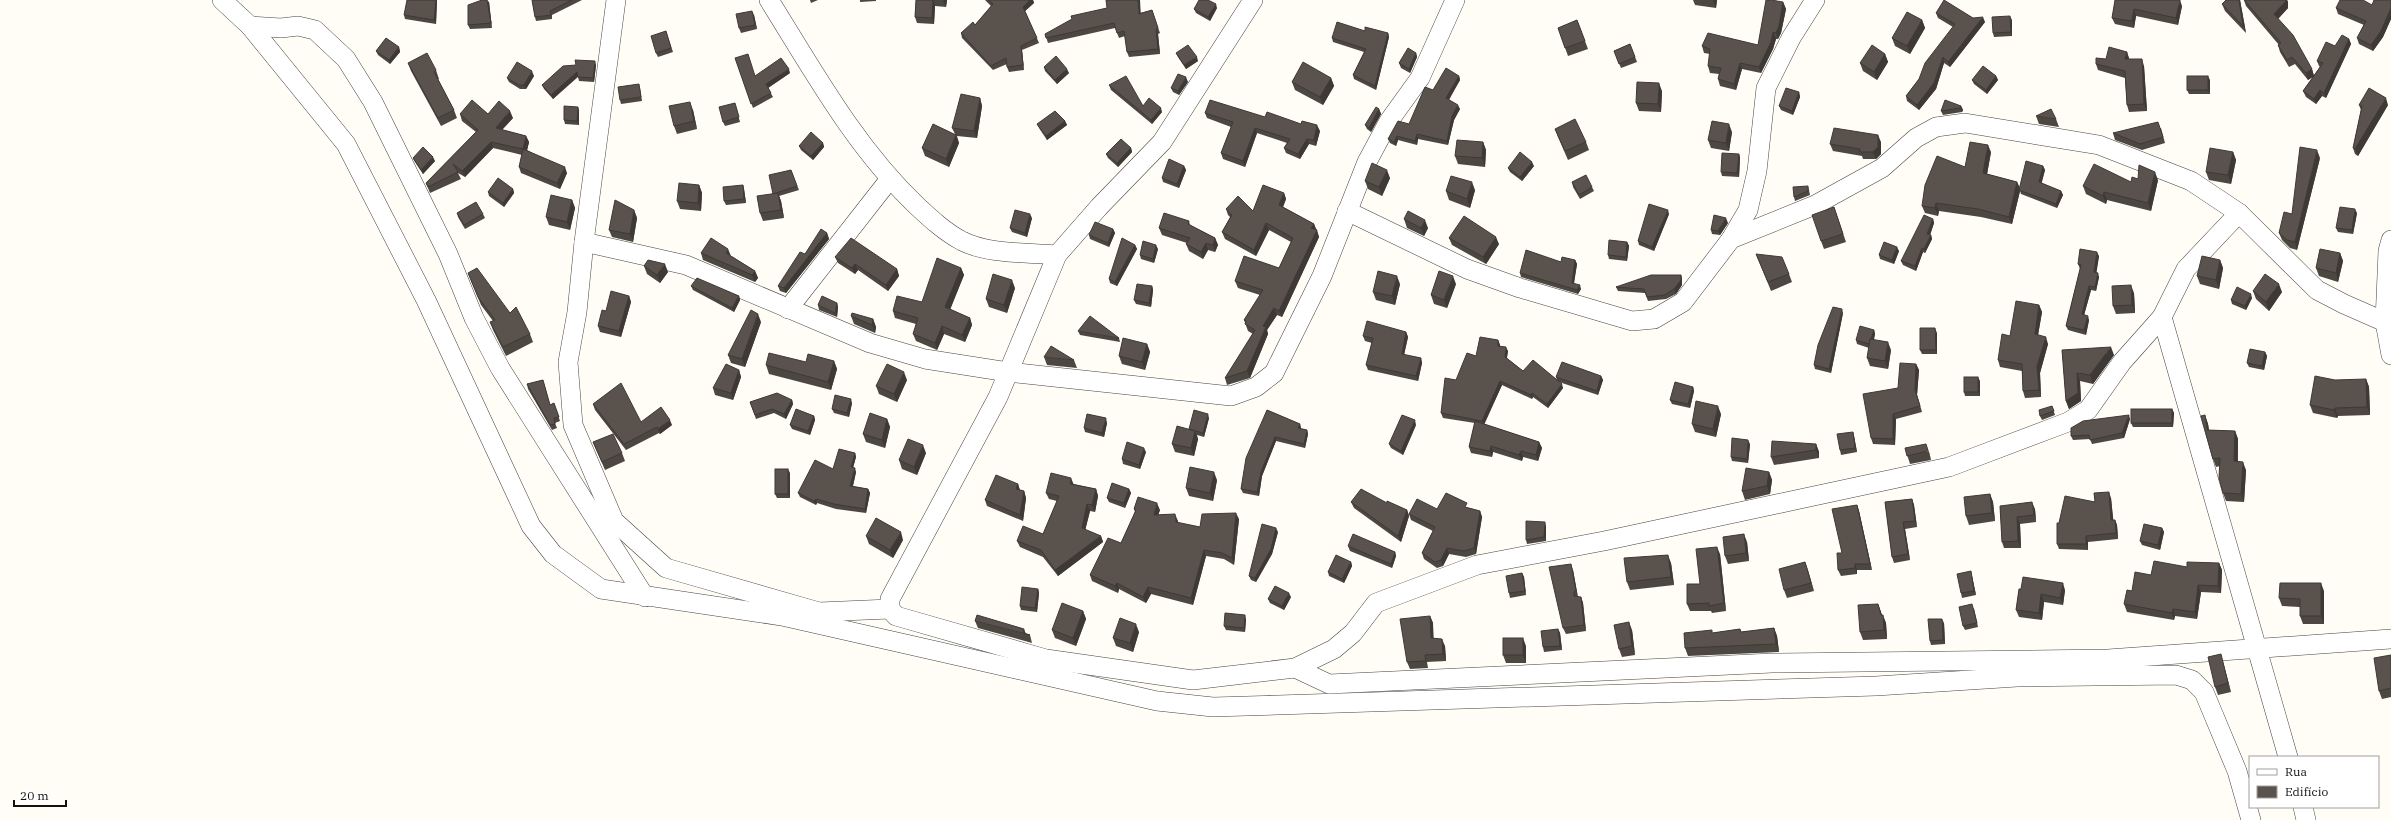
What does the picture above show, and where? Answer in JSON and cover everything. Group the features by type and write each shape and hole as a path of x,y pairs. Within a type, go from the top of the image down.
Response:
{"street":[{"path":"222,0 250,26 346,144 426,300 531,526 553,554 601,589 645,597 782,616 1156,701 1187,706 1213,707 1868,686 2017,676 2176,675 2192,680 2204,692 2237,770 2251,820"},
{"path":"616,0 584,242 578,312 568,362 573,424 614,521 666,568 819,612 890,609"},
{"path":"769,0 851,130 890,180 942,229 963,241 982,248 1058,255"},
{"path":"1253,0 1162,142 1099,207 1058,255 998,396 890,599 890,609 896,616 1046,659 1193,680 1295,668 1334,649 1354,633 1368,611 1376,603 1477,565 1604,541 1949,467 2068,422 2088,410 2122,362 2162,317 2186,269 2239,213"},
{"path":"584,242 686,265 870,343 925,359 1008,372 1231,396 1256,387 1274,372 1322,276 1367,162 1389,121 1420,78 1455,0"},
{"path":"1348,211 1467,269 1580,308 1632,321 1654,319 1683,302 1731,239 1748,210 1757,171 1766,88 1791,38 1815,0"},
{"path":"250,26 281,28 298,26 315,30 346,59 383,123 448,254 474,318 500,368 645,597"},
{"path":"1731,239 1815,205 1882,168 1916,138 1936,127 1964,123 2099,145 2191,181 2239,213 2317,290 2385,322"},
{"path":"788,309 890,180"},
{"path":"2391,240 2388,251 2385,322 2391,354"},
{"path":"2162,317 2288,756"},
{"path":"1295,668 1329,684 1772,663 2108,659 2391,639"},
{"path":"2303,808 2306,820"}],"building":[{"path":"407,0 436,0 434,20 404,15"},
{"path":"482,0 487,0 491,23 468,25 468,5"},
{"path":"532,0 572,0 550,11 551,15 535,17"},
{"path":"916,0 933,0 932,18 915,17"},
{"path":"988,0 1030,0 1023,7 1037,38 1021,46 1023,65 1007,67 1006,58 991,66 961,33 973,22 975,25 993,4"},
{"path":"1106,0 1138,0 1139,14 1152,10 1158,28 1156,29 1158,49 1127,52 1124,31 1117,33 1114,23 1046,38 1045,34 1072,19 1071,16 1107,8"},
{"path":"1199,0 1208,0 1216,4 1208,17 1194,9"},
{"path":"1766,0 1783,2 1779,26 1776,33 1773,32 1771,42 1759,67 1740,63 1734,84 1718,79 1721,68 1708,66 1710,49 1702,46 1708,33 1758,45"},
{"path":"1944,0 1973,18 1983,17 1948,62 1943,57 1934,83 1917,105 1906,96 1919,79 1925,63 1955,24 1936,13"},
{"path":"2115,0 2180,0 2176,18 2134,9 2132,21 2112,18"},
{"path":"2226,0 2239,0 2243,26 2222,4"},
{"path":"2244,0 2286,0 2274,14 2293,35 2312,69 2306,73 2292,57 2287,60 2278,45 2281,43"},
{"path":"2340,0 2363,0 2372,5 2374,0 2391,0 2391,8 2381,31 2371,45 2357,38 2366,21 2336,8"},
{"path":"752,11 755,25 739,28 736,14"},
{"path":"1907,12 1922,20 1907,46 1892,38"},
{"path":"2010,16 2011,32 1993,33 1992,17"},
{"path":"1577,20 1585,41 1565,48 1558,28"},
{"path":"1337,22 1365,31 1365,27 1388,33 1375,86 1353,75 1366,49 1332,38"},
{"path":"666,31 671,48 656,53 651,36"},
{"path":"2342,35 2349,39 2324,93 2320,90 2314,99 2303,91 2323,63 2317,61 2326,42 2335,46"},
{"path":"386,38 399,47 389,60 376,51"},
{"path":"1630,44 1635,57 1619,64 1614,51"},
{"path":"1188,45 1197,57 1184,65 1176,53"},
{"path":"1872,45 1885,54 1874,72 1860,63"},
{"path":"2109,47 2127,52 2125,59 2142,59 2144,104 2127,105 2125,71 2096,64 2096,58 2106,59"},
{"path":"1408,48 1416,53 1409,69 1399,63"},
{"path":"427,53 436,70 434,72 454,110 438,118 408,63"},
{"path":"748,54 755,76 781,58 789,69 766,84 771,93 751,104 735,58"},
{"path":"1056,56 1067,69 1055,80 1044,67"},
{"path":"575,60 595,61 593,78 578,77 577,72 551,95 542,85 563,66 576,65"},
{"path":"517,62 532,71 524,85 519,85 507,78"},
{"path":"1303,62 1331,78 1320,97 1292,82"},
{"path":"1983,66 1996,76 1986,90 1972,80"},
{"path":"1446,68 1459,76 1446,98 1458,105 1452,116 1447,141 1417,134 1415,141 1397,136 1394,142 1388,139 1398,121 1409,124 1425,87 1433,90"},
{"path":"1178,74 1186,77 1178,91 1171,88"},
{"path":"1126,76 1143,106 1149,98 1161,108 1151,120 1109,85"},
{"path":"2187,76 2208,76 2208,90 2187,90"},
{"path":"1637,82 1659,83 1658,104 1636,103"},
{"path":"639,84 641,97 620,100 618,87"},
{"path":"1786,88 1799,92 1792,111 1779,106"},
{"path":"2369,88 2386,98 2355,149 2353,148 2362,106 2359,105"},
{"path":"961,94 980,98 974,131 952,128"},
{"path":"472,100 488,114 499,101 510,111 496,128 526,136 523,149 491,142 462,171 453,164 458,172 428,187 426,183 478,130 460,114"},
{"path":"1210,100 1265,117 1267,112 1301,124 1302,121 1317,125 1314,140 1307,139 1298,154 1284,148 1290,139 1255,128 1243,161 1221,153 1233,122 1205,113"},
{"path":"1945,100 1961,106 1960,108 1941,111"},
{"path":"690,102 694,121 674,126 669,106"},
{"path":"735,103 739,117 723,122 719,107"},
{"path":"564,106 578,107 577,121 564,120"},
{"path":"1376,107 1379,109 1369,128 1365,125"},
{"path":"2051,109 2056,119 2036,116"},
{"path":"1055,111 1065,121 1046,136 1037,124"},
{"path":"1575,119 1586,142 1565,151 1555,129"},
{"path":"1712,121 1729,124 1726,143 1708,140"},
{"path":"2158,122 2163,137 2140,144 2113,133"},
{"path":"933,124 956,135 946,159 922,148"},
{"path":"1834,128 1878,135 1878,147 1873,152 1860,152 1860,149 1830,144"},
{"path":"811,132 823,143 811,156 799,146"},
{"path":"1121,139 1131,148 1117,163 1106,154"},
{"path":"1457,140 1483,142 1482,158 1455,156"},
{"path":"1970,142 1988,145 1983,173 2017,182 2009,217 1978,209 1936,203 1935,208 1922,206 1925,185 1937,156 1965,167"},
{"path":"423,147 433,157 421,170 413,158"},
{"path":"2300,147 2317,150 2295,242 2287,240 2279,233 2284,212 2292,214"},
{"path":"2210,148 2233,152 2228,175 2206,172"},
{"path":"523,149 565,167 557,183 519,167"},
{"path":"1520,152 1532,162 1520,177 1508,168"},
{"path":"1722,153 1739,154 1737,173 1721,172"},
{"path":"1169,159 1184,166 1177,184 1162,178"},
{"path":"2026,161 2043,166 2039,182 2061,191 2056,204 2019,190"},
{"path":"1372,163 1387,170 1379,187 1365,181"},
{"path":"2094,164 2131,182 2132,177 2138,179 2139,165 2155,172 2148,203 2104,192 2103,196 2083,186"},
{"path":"791,170 797,186 773,194 769,175"},
{"path":"1586,175 1592,187 1579,195 1572,182"},
{"path":"1451,176 1472,182 1467,199 1446,191"},
{"path":"498,178 513,189 503,203 488,192"},
{"path":"679,183 699,185 698,203 677,201"},
{"path":"743,185 744,199 724,201 723,187"},
{"path":"1263,185 1284,193 1279,205 1314,224 1311,228 1317,230 1279,311 1274,308 1263,326 1266,327 1247,371 1225,378 1255,330 1245,324 1246,321 1244,320 1263,290 1235,281 1244,256 1279,268 1293,238 1266,223 1254,250 1222,232 1232,215 1226,209 1238,196 1253,211"},
{"path":"1808,186 1808,191 1794,197 1793,187"},
{"path":"778,193 781,210 760,213 757,196"},
{"path":"551,195 572,200 567,222 546,217"},
{"path":"615,200 634,210 630,234 609,230"},
{"path":"476,202 483,214 464,225 457,213"},
{"path":"1649,204 1668,210 1652,247 1638,241"},
{"path":"1834,207 1843,234 1821,241 1812,215"},
{"path":"2340,207 2355,209 2352,230 2336,228"},
{"path":"1015,210 1030,214 1025,233 1010,228"},
{"path":"1408,211 1425,220 1421,228 1404,219"},
{"path":"1164,213 1189,221 1188,224 1215,238 1213,245 1206,243 1201,252 1186,244 1190,238 1159,228"},
{"path":"1714,215 1726,218 1718,231 1711,230"},
{"path":"1924,215 1933,219 1927,234 1931,235 1924,249 1922,248 1915,266 1901,261"},
{"path":"1464,216 1496,237 1483,257 1449,238"},
{"path":"1095,222 1113,229 1108,243 1089,235"},
{"path":"821,229 827,233 784,288 778,286 800,252 805,254"},
{"path":"711,238 728,249 726,253 755,271 752,275 701,253"},
{"path":"851,238 897,269 886,285 855,264 852,268 835,257"},
{"path":"1122,238 1135,245 1115,282 1109,279"},
{"path":"1609,240 1627,242 1626,257 1608,255"},
{"path":"1143,241 1156,245 1153,259 1140,255"},
{"path":"1884,242 1897,247 1892,260 1879,255"},
{"path":"2080,249 2097,252 2094,272 2098,273 2095,287 2089,286 2082,314 2088,316 2084,330 2066,326 2081,265 2078,264"},
{"path":"2320,249 2340,253 2336,273 2316,268"},
{"path":"1526,250 1561,262 1562,257 1575,260 1572,283 1580,285 1577,290 1520,273"},
{"path":"1756,254 1782,257 1789,274 1768,282"},
{"path":"2202,256 2220,260 2216,280 2197,276"},
{"path":"937,258 961,268 945,307 970,318 962,335 942,326 935,343 913,334 918,318 893,311 897,296 922,302"},
{"path":"648,260 665,264 657,275 644,266"},
{"path":"477,268 510,313 516,307 530,334 503,347 490,322 495,320 478,297 468,273"},
{"path":"1378,271 1397,276 1392,296 1373,292"},
{"path":"1439,271 1453,276 1444,300 1431,295"},
{"path":"993,274 1012,280 1004,305 986,299"},
{"path":"2265,274 2279,284 2266,302 2253,291"},
{"path":"1651,275 1681,275 1681,280 1674,289 1664,295 1647,297 1644,289 1616,287"},
{"path":"697,278 739,296 732,308 691,286"},
{"path":"1137,284 1152,286 1149,303 1134,300"},
{"path":"2131,285 2132,305 2113,306 2112,286"},
{"path":"2237,287 2251,294 2245,306 2231,300"},
{"path":"611,291 629,296 619,331 598,326 602,310 606,311"},
{"path":"822,296 837,303 835,313 818,305"},
{"path":"2016,301 2039,305 2035,334 2046,337 2037,366 2039,390 2023,391 2022,364 1998,360 2002,334 2010,336"},
{"path":"1833,307 1842,309 1829,369 1814,365 1818,345"},
{"path":"751,310 758,314 742,359 728,355"},
{"path":"852,313 873,319 872,325 851,316"},
{"path":"1090,316 1119,338 1078,331"},
{"path":"1367,321 1406,332 1402,354 1421,358 1416,376 1366,365 1373,338 1363,336"},
{"path":"1860,326 1874,330 1869,344 1856,340"},
{"path":"1920,328 1935,328 1936,350 1920,350"},
{"path":"1480,337 1498,340 1498,346 1506,347 1505,357 1523,371 1533,360 1562,384 1547,404 1532,393 1531,395 1500,381 1482,421 1441,413 1445,378 1456,380 1467,353 1476,356"},
{"path":"1123,338 1147,344 1142,362 1119,356"},
{"path":"1870,339 1888,342 1885,361 1867,358"},
{"path":"1051,346 1074,360 1044,357"},
{"path":"2111,347 2090,375 2077,373 2078,393 2066,401 2062,350"},
{"path":"2250,349 2265,352 2262,366 2247,363"},
{"path":"769,353 806,362 808,354 834,361 828,382 766,365"},
{"path":"1562,362 1601,376 1597,391 1556,377"},
{"path":"1900,363 1916,364 1915,390 1920,406 1893,414 1893,439 1871,438 1863,394 1898,388"},
{"path":"726,364 739,370 731,393 713,388"},
{"path":"887,364 904,372 894,394 876,386"},
{"path":"2315,376 2335,380 2366,379 2367,407 2335,408 2334,410 2310,405"},
{"path":"1964,377 1978,377 1978,392 1964,392"},
{"path":"543,380 550,405 554,403 559,417 554,418 555,424 550,425 527,384"},
{"path":"1675,382 1693,387 1688,404 1670,400"},
{"path":"621,383 641,422 661,407 670,420 658,429 657,427 624,444 593,404"},
{"path":"777,393 792,400 784,414 772,409 755,415 750,402"},
{"path":"835,395 851,399 847,413 832,409"},
{"path":"1696,401 1718,406 1713,429 1692,424"},
{"path":"2052,406 2054,411 2040,416 2039,410"},
{"path":"796,409 814,416 808,431 790,425"},
{"path":"2131,409 2172,409 2172,423 2131,423"},
{"path":"1194,410 1208,414 1203,433 1189,429"},
{"path":"1267,410 1300,424 1298,428 1307,430 1304,444 1275,437 1261,472 1257,492 1241,489 1246,458"},
{"path":"870,413 887,419 882,440 863,434"},
{"path":"1087,414 1106,418 1102,433 1084,428"},
{"path":"1402,415 1415,420 1401,451 1389,444"},
{"path":"2129,415 2122,433 2090,440 2089,435 2071,436 2071,428 2083,421"},
{"path":"2205,415 2207,430 2235,431 2234,461 2243,462 2241,494 2223,493 2219,478 2220,458 2213,459 2201,416"},
{"path":"1475,421 1539,442 1536,455 1521,451 1519,455 1491,446 1490,451 1469,447"},
{"path":"1177,426 1195,431 1191,448 1172,444"},
{"path":"1853,432 1855,448 1840,450 1837,434"},
{"path":"613,434 622,453 602,462 593,442"},
{"path":"1732,438 1748,440 1747,459 1731,457"},
{"path":"908,439 923,445 914,467 899,460"},
{"path":"1772,441 1816,444 1816,450 1771,457"},
{"path":"1127,442 1144,448 1139,465 1122,459"},
{"path":"1926,444 1928,451 1907,456 1905,448"},
{"path":"839,449 855,453 851,467 855,468 850,486 868,489 865,509 834,504 816,499 814,501 798,493 815,460 833,469"},
{"path":"1190,467 1214,472 1210,493 1186,488"},
{"path":"1746,468 1769,472 1767,486 1742,491"},
{"path":"775,469 788,469 788,494 775,494"},
{"path":"1051,473 1071,478 1070,484 1096,489 1092,505 1087,504 1082,528 1101,536 1055,570 1041,550 1017,541 1023,526 1043,534 1059,496 1046,493"},
{"path":"996,475 1018,484 1016,489 1024,491 1020,515 985,500"},
{"path":"1112,483 1129,489 1124,503 1107,498"},
{"path":"1361,489 1387,503 1387,501 1407,510 1398,536 1351,502"},
{"path":"2109,492 2111,520 2115,520 2116,533 2086,536 2086,544 2057,544 2057,523 2059,523 2065,496 2095,502 2094,493"},
{"path":"1446,493 1467,503 1465,507 1480,511 1474,548 1464,551 1447,548 1441,560 1435,562 1422,553 1435,527 1409,514 1417,499 1437,509"},
{"path":"1990,494 1992,513 1966,516 1964,497"},
{"path":"1138,497 1157,503 1154,515 1175,514 1176,522 1200,527 1202,514 1236,513 1232,558 1222,553 1204,550 1191,598 1148,587 1143,597 1117,583 1115,586 1090,575 1108,538 1121,543 1136,510 1134,509"},
{"path":"1912,499 1915,521 1903,522 1908,554 1892,557 1885,502"},
{"path":"2032,502 2034,515 2017,517 2018,541 2002,542 2000,506"},
{"path":"1857,505 1870,564 1855,564 1855,568 1838,570 1837,553 1842,553 1832,509"},
{"path":"876,518 901,532 890,550 866,536"},
{"path":"1526,521 1545,522 1544,537 1526,540"},
{"path":"1262,524 1276,528 1271,549 1255,578 1249,576"},
{"path":"2144,524 2162,528 2158,545 2140,541"},
{"path":"1353,534 1395,552 1391,564 1348,546"},
{"path":"1744,534 1746,553 1725,556 1723,537"},
{"path":"1717,547 1724,603 1709,606 1709,603 1687,604 1687,584 1700,584 1696,549"},
{"path":"1336,555 1351,562 1342,579 1328,572"},
{"path":"1668,555 1671,577 1627,582 1624,558"},
{"path":"2154,561 2187,567 2187,562 2219,563 2218,586 2198,585 2195,612 2173,609 2172,613 2124,604 2127,590 2132,591 2135,572 2151,575"},
{"path":"1805,562 1811,583 1784,590 1779,569"},
{"path":"1571,564 1576,591 1574,592 1574,596 1581,597 1584,625 1563,628 1549,567"},
{"path":"1971,571 1974,591 1961,593 1957,574"},
{"path":"1522,573 1525,591 1509,593 1506,576"},
{"path":"2023,577 2063,583 2060,598 2041,594 2039,613 2016,610 2019,589 2021,589"},
{"path":"2280,583 2321,583 2321,616 2300,616 2300,599 2279,598"},
{"path":"1275,586 1289,593 1282,606 1268,599"},
{"path":"1022,587 1038,589 1035,608 1020,606"},
{"path":"1062,603 1083,611 1073,638 1052,630"},
{"path":"1878,604 1881,615 1883,615 1884,630 1860,632 1858,605"},
{"path":"1972,604 1977,623 1963,626 1959,607"},
{"path":"1225,613 1245,615 1244,628 1224,626"},
{"path":"977,615 1024,629 1023,633 1030,635 975,621"},
{"path":"1430,616 1431,638 1442,639 1443,654 1425,655 1426,661 1407,662 1400,619"},
{"path":"1120,618 1136,624 1130,643 1113,638"},
{"path":"1928,619 1942,619 1943,640 1930,641"},
{"path":"1629,622 1632,646 1619,649 1614,625"},
{"path":"1774,628 1776,644 1685,648 1684,633 1712,630 1712,633 1740,629 1741,632"},
{"path":"1558,629 1560,646 1543,647 1541,631"},
{"path":"1503,638 1523,638 1523,655 1503,655"},
{"path":"2221,654 2228,683 2215,687 2208,657"},
{"path":"2391,655 2391,688 2379,691 2374,658"}]}
